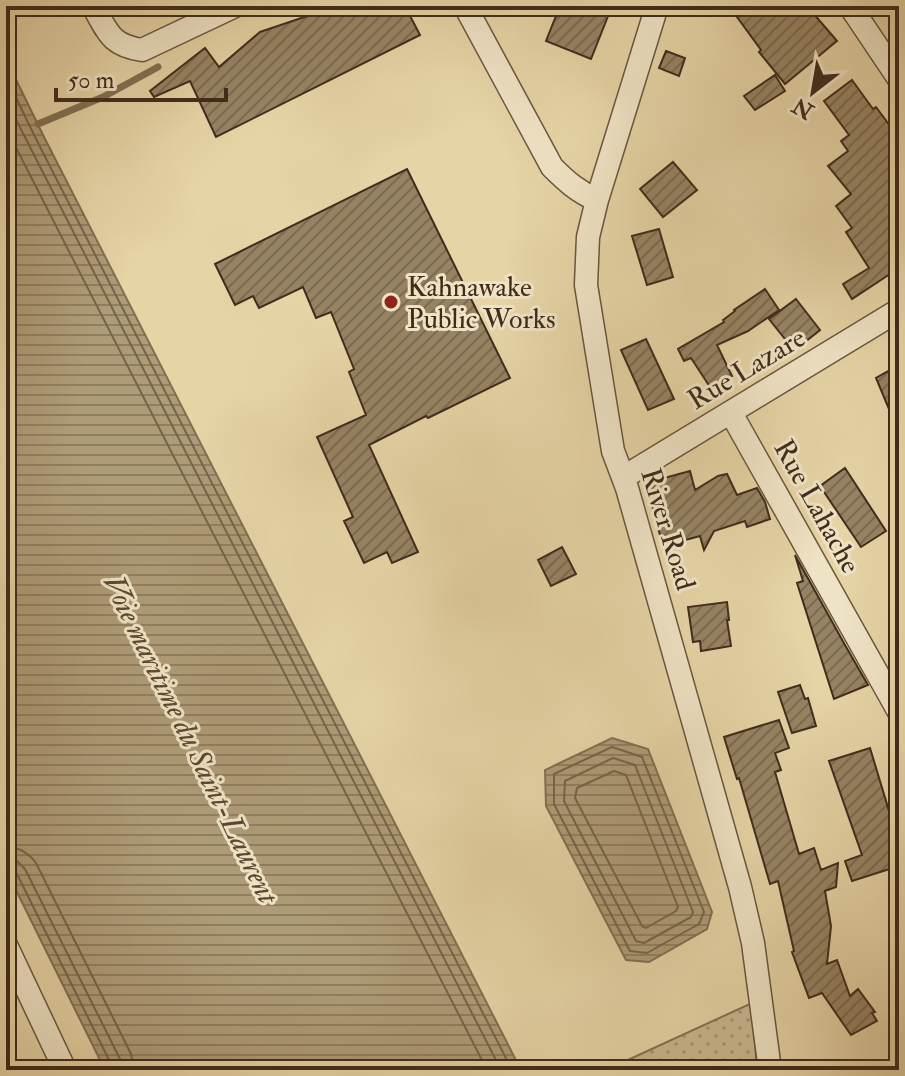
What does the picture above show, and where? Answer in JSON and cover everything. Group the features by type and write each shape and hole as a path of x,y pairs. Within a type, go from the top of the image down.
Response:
{"street":[{"path":"93,6 112,40 127,48 142,50 235,6"},
{"path":"465,6 552,167 569,185 597,200"},
{"name":"River Road","path":"657,6 597,200 588,237 586,285 613,451 624,477 740,887 753,943 770,1070"},
{"path":"850,6 899,79"},
{"name":"Rue Lazare","path":"624,477 899,310"},
{"name":"Rue Lahache","path":"731,413 899,712"},
{"path":"6,945 65,1070"}],"shaded area":[{"path":"752,1003 757,1070 606,1070"}],"water":[{"name":"Voie maritime du Saint-Laurent","path":"6,59 521,1070 105,1070 6,870"},
{"path":"612,738 648,749 712,912 707,929 649,962 626,960 546,806 545,770"}],"building":[{"path":"337,6 405,6 420,35 216,137 190,81 154,97 150,91 205,48 219,67 260,32"},
{"path":"560,6 612,6 591,59 546,41"},
{"path":"729,6 807,6 837,41 785,84 759,52 761,50"},
{"path":"666,51 685,58 679,76 659,68"},
{"path":"775,75 785,91 755,110 744,96"},
{"path":"852,80 899,138 899,268 852,299 843,284 869,268 846,232 852,228 836,206 851,194 828,166 848,151 841,141 849,135 824,101"},
{"path":"673,162 697,190 663,217 640,189"},
{"name":"Kahnawake Public Works","path":"407,169 510,378 369,445 418,552 392,563 387,552 364,563 344,521 353,517 317,437 366,415 349,372 354,369 331,312 316,318 303,287 259,308 253,296 235,305 215,264"},
{"path":"659,229 673,277 647,285 632,236"},
{"path":"765,289 779,310 748,331 717,345 732,376 710,387 691,358 684,361 678,349 724,322 734,310"},
{"path":"796,299 820,330 805,342 800,335 789,344 769,319"},
{"path":"646,339 674,399 648,410 621,350"},
{"path":"899,365 899,433 876,378"},
{"path":"845,468 886,531 861,547 820,486"},
{"path":"690,471 695,490 727,474 737,495 757,488 770,519 747,527 745,521 714,531 704,550 700,536 663,546 646,483"},
{"path":"562,547 576,574 551,586 538,560"},
{"path":"795,555 868,685 834,699 797,583 803,581"},
{"path":"727,602 731,646 701,651 700,641 693,642 688,607"},
{"path":"800,685 805,699 808,698 816,726 792,733 778,692"},
{"path":"779,720 789,748 775,753 781,770 775,772 799,854 814,848 821,870 838,863 836,887 825,891 831,926 827,964 837,960 850,996 858,989 875,1012 872,1013 877,1021 851,1035 822,993 809,998 792,952 778,881 770,884 724,737"},
{"path":"870,748 899,844 899,866 852,881 845,861 862,855 829,761"}],"waterway":[{"path":"38,124 103,97 158,67"}],"place":[{"name":"Kahnawake Public Works","path":"391,302"}]}
